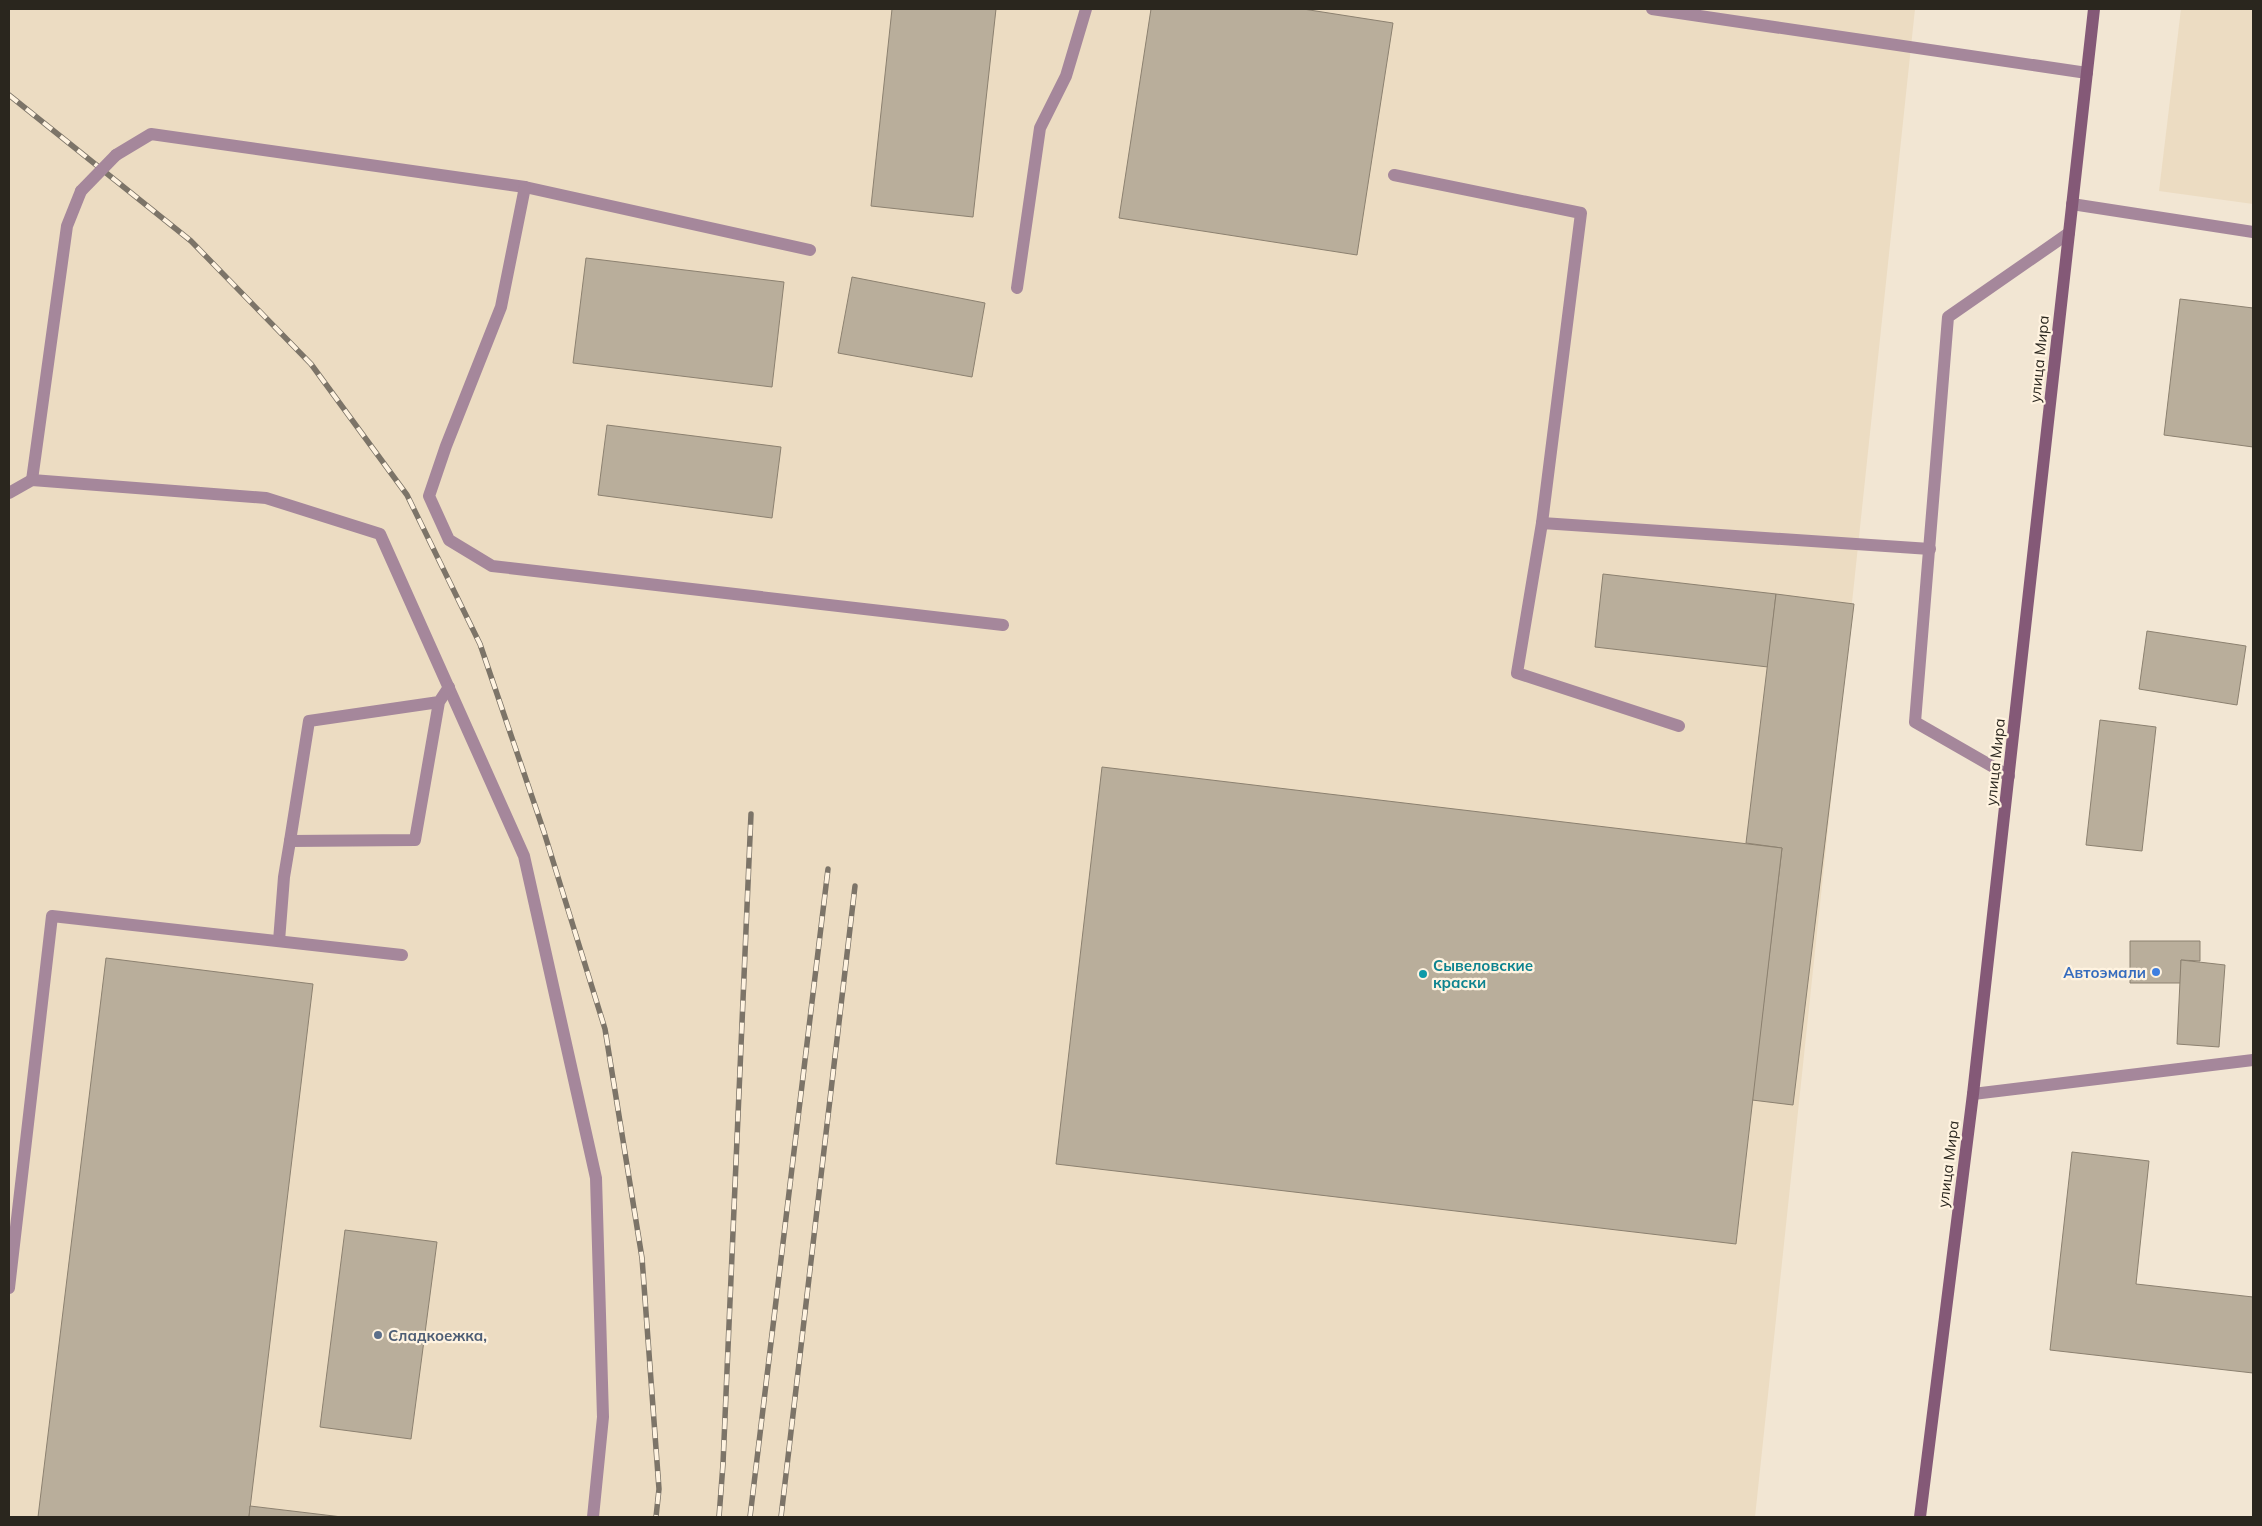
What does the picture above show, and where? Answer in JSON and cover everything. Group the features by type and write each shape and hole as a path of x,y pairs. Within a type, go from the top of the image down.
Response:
{"main road":[{"name":"улица Мира","path":"1920,1517 1973,1094 2010,776 2094,9"}],"lane":[{"path":"1017,288 1040,128 1066,76 1086,9"},
{"path":"1652,9 2087,73"},
{"path":"32,480 68,226 81,191 116,155 151,134 525,187 810,250"},
{"path":"1394,175 1581,214 1542,523 1517,673 1679,726"},
{"path":"525,187 501,307 446,446 429,496 449,540 492,566 1003,625"},
{"path":"2072,204 2253,232"},
{"path":"2010,776 1914,722 1948,317 2069,233"},
{"path":"9,493 32,480 266,498 380,534 524,856 596,1178 603,1417 593,1517"},
{"path":"1542,523 1930,549"},
{"path":"290,841 415,840 439,702 448,688"},
{"path":"279,941 290,841 309,722 439,702"},
{"path":"9,1288 52,916 402,955"},
{"path":"1973,1094 2253,1060"}],"shaded area":[{"path":"9,9 1915,9 1755,1517 9,1517"},
{"path":"2181,9 2253,9 2253,204 2159,191"}],"building":[{"path":"892,9 996,9 973,217 871,206"},
{"path":"1151,9 1303,9 1393,23 1357,255 1119,218"},
{"path":"586,258 784,282 772,387 573,363"},
{"path":"852,277 985,303 972,377 838,353"},
{"path":"2180,299 2253,308 2253,447 2164,435"},
{"path":"607,425 781,447 772,518 598,495"},
{"path":"1603,574 1776,594 1768,667 1595,647"},
{"path":"1776,594 1854,604 1793,1105 1752,1100 1782,848 1746,843"},
{"path":"2147,631 2246,646 2237,705 2139,689"},
{"path":"2100,720 2156,727 2142,851 2086,845"},
{"name":"Сывеловские краски","path":"1102,767 1782,848 1736,1244 1056,1164"},
{"name":"Автоэмали","path":"2130,941 2200,941 2200,961 2181,960 2181,983 2130,983"},
{"path":"106,958 313,984 249,1517 38,1517"},
{"path":"2181,960 2225,965 2219,1047 2177,1044"},
{"path":"2072,1152 2149,1161 2136,1284 2253,1297 2253,1373 2050,1350"},
{"name":"Сладкоежка,","path":"345,1230 437,1242 411,1439 320,1427"},
{"path":"250,1506 342,1517 249,1517"}],"railway":[{"path":"9,95 191,241 311,364 407,495 480,644 544,832 605,1029 642,1258 659,1489 656,1517"},
{"path":"719,1517 723,1464 751,814"},
{"path":"750,1517 828,869"},
{"path":"781,1517 855,886"}],"place":[{"name":"Автоэмали","path":"2156,972"},
{"name":"Сывеловские краски","path":"1423,974"},
{"name":"Сладкоежка,","path":"378,1335"}]}
